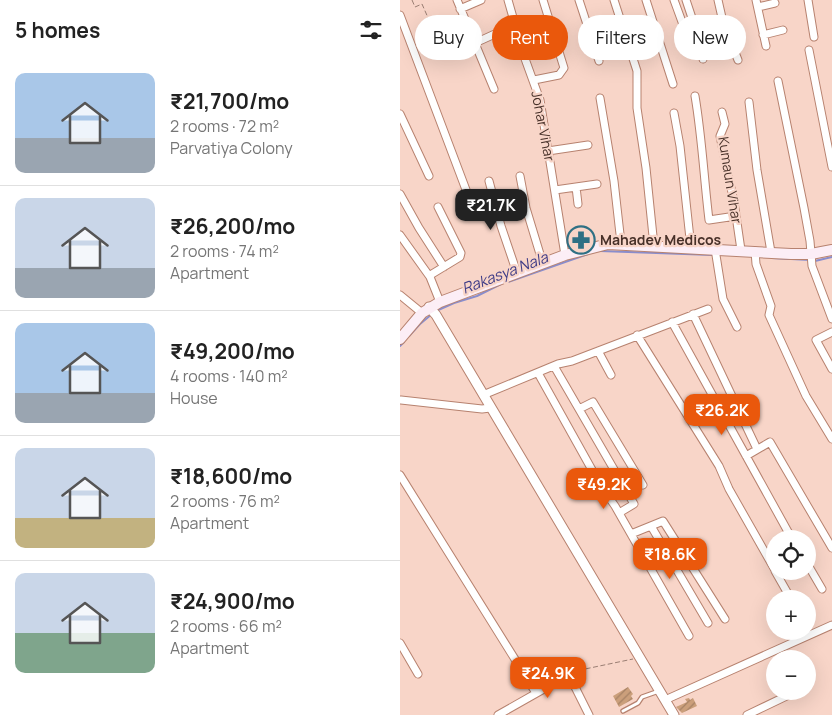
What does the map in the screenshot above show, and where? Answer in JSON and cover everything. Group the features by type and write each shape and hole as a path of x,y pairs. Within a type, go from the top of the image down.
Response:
{"main road":[{"path":"400,339 440,302 565,255 608,244 621,243 691,248 716,253 741,250 755,255 771,252 811,259 832,250"}],"street":[{"path":"457,0 463,15"},
{"path":"460,9 481,0"},
{"name":"Johar Vihar","path":"508,0 524,56 540,100 565,255"},
{"path":"534,80 559,75 564,68 543,0"},
{"path":"579,0 599,61"},
{"path":"614,0 637,71 637,108 654,246"},
{"path":"646,0 673,84"},
{"path":"674,0 679,15"},
{"path":"686,0 691,15"},
{"path":"718,0 721,15"},
{"path":"808,0 814,37"},
{"path":"766,46 757,4 775,3"},
{"path":"400,15 471,203 477,207 494,203"},
{"path":"764,35 783,30"},
{"path":"809,50 832,167"},
{"path":"482,60 494,89"},
{"path":"778,81 804,208 811,259 832,319"},
{"path":"695,96 699,118 709,220 736,216"},
{"path":"600,98 614,181 621,243"},
{"path":"749,102 757,170 771,252"},
{"name":"Kumaun Vihar","path":"722,112 725,124 720,136 741,250"},
{"path":"674,113 680,146 691,248"},
{"path":"400,114 429,176"},
{"path":"548,151 588,145"},
{"path":"520,176 526,208 543,264"},
{"path":"489,182 517,273"},
{"path":"555,190 597,184"},
{"path":"576,187 578,204"},
{"path":"400,194 444,267"},
{"path":"430,277 460,258 462,253 438,207"},
{"path":"400,235 430,277 440,302"},
{"path":"716,253 723,299 737,327"},
{"path":"755,255 771,306 769,315 806,396 832,439"},
{"path":"400,295 430,312 483,395 674,715"},
{"path":"483,395 554,366 572,361 708,309"},
{"path":"692,314 757,449"},
{"path":"672,322 787,530"},
{"path":"832,332 816,340 832,369"},
{"path":"637,335 719,466 729,489 766,555"},
{"path":"598,351 611,376"},
{"path":"554,366 634,504 619,514"},
{"path":"538,373 601,486 631,534 689,636"},
{"path":"401,400 482,409 490,408"},
{"path":"579,409 593,402 643,485"},
{"path":"746,456 770,442 832,548"},
{"path":"400,475 536,693"},
{"path":"631,534 664,520 725,619"},
{"path":"651,526 708,623"},
{"path":"816,579 822,589"},
{"path":"665,700 832,625"},
{"path":"400,642 418,674"},
{"path":"501,714 565,677 573,683 589,715"},
{"path":"747,715 778,700"}],"lane":[{"path":"624,711 638,703 642,696 659,690"}],"path":[{"path":"412,0 415,7 422,4 427,15"},
{"path":"567,678 584,669 639,657"}],"building":[{"path":"628,687 633,694 631,696 633,699 619,707 613,696"},
{"path":"689,698 690,700 693,698 697,706 682,713 676,707 687,702 685,699"}],"waterway":[{"name":"Rakasya Nala","path":"600,251 713,255"},
{"name":"Rakasya Nala","path":"508,282 588,254"},
{"name":"Rakasya Nala","path":"815,261 832,257"},
{"name":"Rakasya Nala","path":"772,258 810,260"},
{"name":"Rakasya Nala","path":"436,311 477,296 501,284"},
{"path":"409,336 432,314"},
{"path":"400,346 404,342"}],"place":[{"name":"Mahadev Medicos","path":"581,240"}]}
